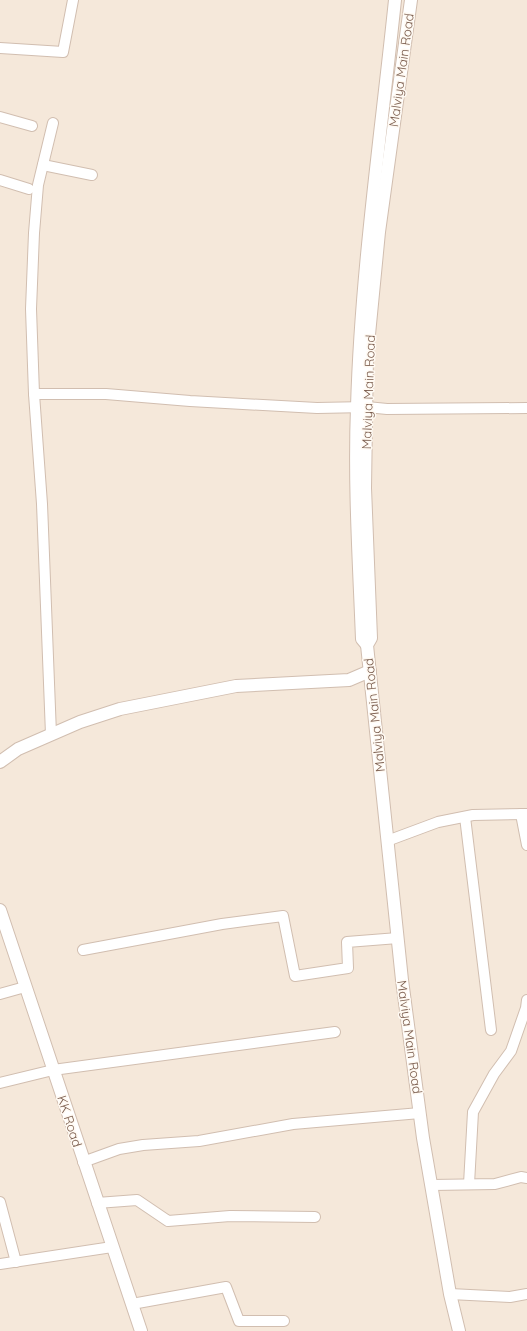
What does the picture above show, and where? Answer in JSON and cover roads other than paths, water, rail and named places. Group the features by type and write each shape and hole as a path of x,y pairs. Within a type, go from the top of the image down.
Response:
{"street":[{"path":"0,48 63,52 73,0"},
{"path":"374,231 395,0"},
{"name":"Malviya Main Road","path":"411,0 362,315 362,407 356,483 364,568 362,639 367,645 370,670 402,980 420,1113 450,1294 459,1331"},
{"path":"0,117 32,126"},
{"path":"51,734 42,504 34,394 31,309 34,233 38,185 53,124"},
{"path":"43,165 92,176"},
{"path":"0,180 30,189"},
{"path":"34,394 106,394 190,401 317,408 527,408"},
{"path":"0,762 18,749 51,734 80,722 120,709 204,691 236,686 349,680 370,670"},
{"path":"387,841 438,822 465,817 524,814 527,845"},
{"path":"465,817 491,1030"},
{"name":"KK Road","path":"0,910 54,1070 83,1162 141,1331"},
{"path":"83,950 222,924 283,916 295,976 348,968 347,942 398,938"},
{"path":"0,994 25,987"},
{"path":"469,1184 473,1112 494,1074 511,1051 526,1008 527,1000"},
{"path":"0,1084 54,1070 288,1037 335,1032"},
{"path":"83,1162 119,1149 143,1145 199,1141 293,1124 420,1113"},
{"path":"432,1185 495,1184 521,1177 527,1178"},
{"path":"97,1203 137,1200 168,1221 230,1216 315,1217"},
{"path":"0,1202 16,1262"},
{"path":"0,1264 112,1247"},
{"path":"132,1304 226,1287 239,1321 284,1321"},
{"path":"450,1294 510,1297 527,1294"}]}
